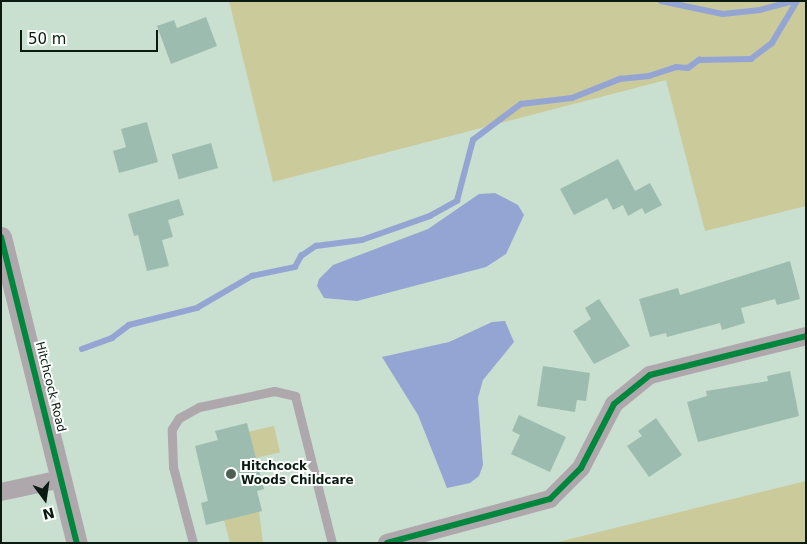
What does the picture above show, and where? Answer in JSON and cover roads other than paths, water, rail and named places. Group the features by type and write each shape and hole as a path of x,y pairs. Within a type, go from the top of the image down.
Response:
{"street":[{"name":"Hitchcock Road","path":"1,238 77,543"},
{"path":"387,543 550,498 582,468 614,404 630,387 650,375 806,336"},
{"path":"1,492 61,479"}],"lane":[{"path":"194,543 172,467 172,429 179,418 199,407 274,391 294,396 332,543"}],"water":[{"path":"495,193 518,205 524,215 506,254 486,267 357,301 324,298 317,286 319,279 333,265 428,229 479,194"},
{"path":"505,321 514,342 483,380 478,398 483,465 479,476 470,483 447,488 418,415 382,357 449,342 492,322"}],"waterway":[{"path":"661,1 723,14 760,10 794,1"},
{"path":"82,349 112,338 129,325 197,308 252,276 295,267 301,256 316,246 362,240 430,216 457,201 473,140 521,104 572,98 620,79 649,76 676,67 688,68 699,60 751,59 772,43 797,1"}],"place":[{"name":"Hitchcock Woods Childcare","path":"231,474"}]}
